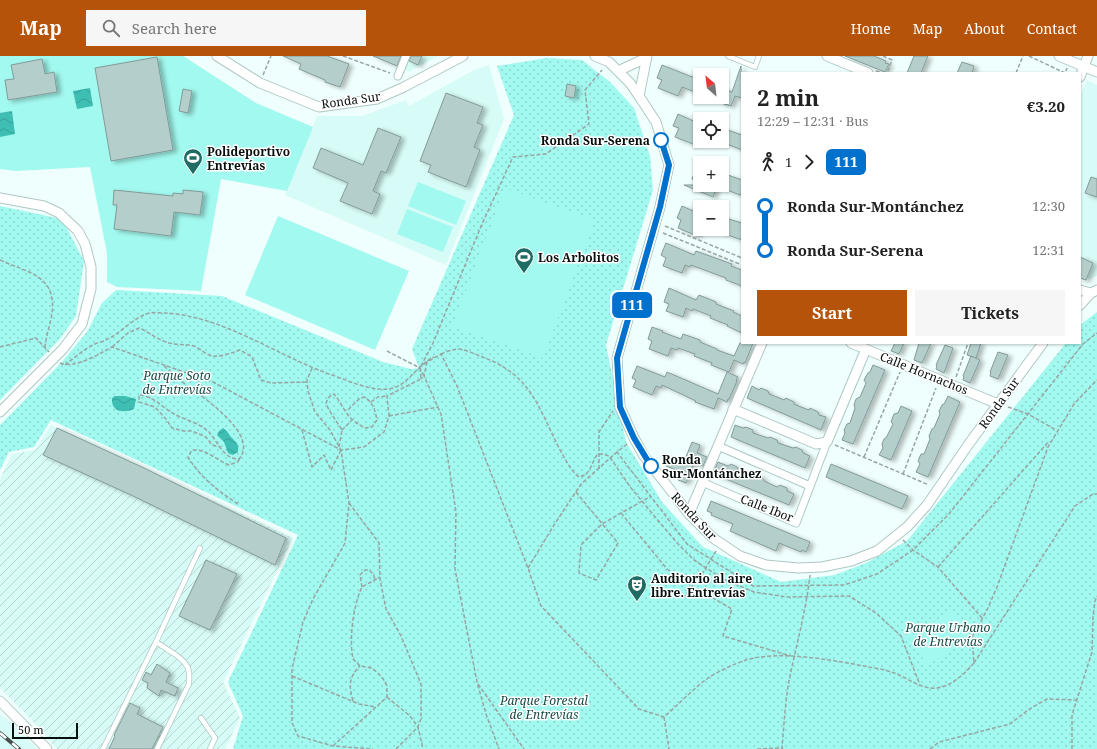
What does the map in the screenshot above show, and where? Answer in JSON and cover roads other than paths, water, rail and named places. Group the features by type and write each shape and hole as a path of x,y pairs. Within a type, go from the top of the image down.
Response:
{"street":[{"name":"Ronda Sur","path":"218,56 260,82 319,107 377,99 404,87 463,56"},
{"path":"398,76 406,56"},
{"name":"Ronda Sur","path":"595,56 609,62 630,83 640,96 656,122 669,165 654,226 617,358 620,407 634,438 652,466 689,514 713,538 740,556 766,564 811,568 851,561 877,551 907,527 922,510 1042,344"},
{"path":"827,56 866,72"},
{"path":"1059,56 1097,72"},
{"path":"1081,76 1088,56"},
{"path":"618,71 647,57"},
{"path":"640,96 647,57"},
{"path":"0,198 44,206 59,213 78,231 85,244 91,267 91,289 82,324 68,343 59,354 0,412"},
{"path":"1081,290 1094,292"},
{"path":"1081,303 1094,292"},
{"path":"689,514 762,344"},
{"name":"Calle Hornachos","path":"854,344 998,404"},
{"name":"Calle Ibor","path":"702,482 796,522 827,442 866,349"},
{"path":"733,409 816,444 827,442"},
{"path":"718,446 810,486"},
{"path":"0,701 47,749"}],"lane":[{"path":"728,56 755,67 759,56"},
{"path":"103,749 156,642 200,548"},
{"path":"156,642 182,660 188,668 189,674 188,684 157,749"},
{"path":"201,718 215,738 210,749"}],"water":[{"path":"90,88 93,106 77,109 73,91"},
{"path":"12,111 15,134 0,137 0,113"},
{"path":"115,396 125,396 136,399 134,409 119,411 116,409 112,403 112,398"},
{"path":"223,428 238,445 238,452 233,455 228,453 224,442 217,435"}],"railway":[{"path":"0,733 19,749"}],"place":[{"name":"Ronda Sur-Serena","path":"661,140"},
{"name":"Polideportivo Entrevías","path":"193,175"},
{"name":"Los Arbolitos","path":"524,274"},
{"name":"Ronda Sur-Montánchez","path":"651,466"},
{"name":"Auditorio al aire libre. Entrevías","path":"637,602"}],"park label":[{"name":"Parque Soto de Entrevías","path":"177,382"},
{"name":"Parque Urbano de Entrevías","path":"948,634"},
{"name":"Parque Forestal de Entrevías","path":"544,707"}]}
